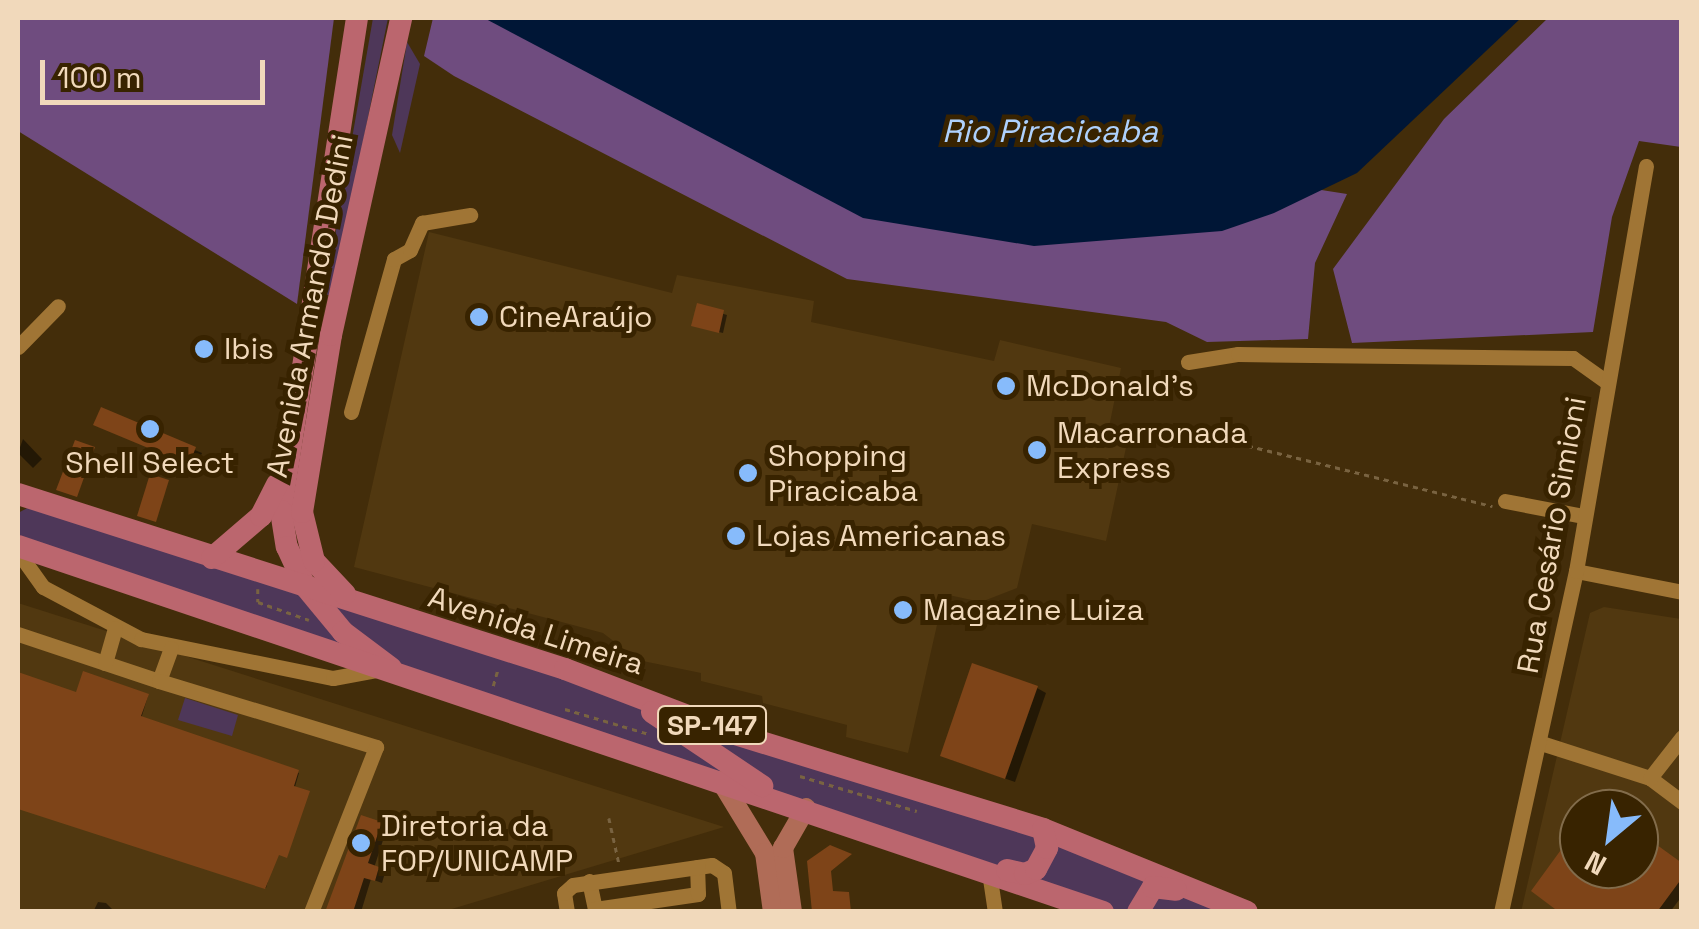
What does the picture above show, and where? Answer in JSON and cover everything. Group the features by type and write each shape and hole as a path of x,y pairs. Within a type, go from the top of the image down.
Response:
{"highway":[{"name":"Avenida Armando Dedini","path":"357,23 284,472 286,548 305,586 343,632 406,679"},
{"name":"Avenida Armando Dedini","path":"384,614 326,580 314,561 302,512 327,354 398,25"},
{"path":"212,558 261,516 284,472"},
{"name":"SP-147","path":"18,494 86,515"},
{"path":"18,512 33,505 86,515"},
{"name":"Avenida Limeira","path":"86,515 384,614 504,649 735,734 1042,830 1238,907"},
{"name":"SP-147","path":"18,549 376,670 771,796 1103,912"},
{"path":"612,686 771,796"},
{"path":"926,848 1025,874 1046,852 1042,830"},
{"path":"1138,912 1152,887 1238,907"}],"main road":[{"path":"721,780 765,853 774,912"},
{"path":"771,796 792,912"},
{"path":"783,848 806,808"}],"street":[{"name":"Rua Cesário Simioni","path":"1501,912 1576,571 1646,166"},
{"path":"351,412 394,260 410,250 422,223 470,215"},
{"path":"18,346 58,306"},
{"path":"1188,362 1238,354 1574,358 1608,384"},
{"path":"1504,504 1583,516"},
{"path":"18,549 43,587 115,628 171,648 332,678 376,670"},
{"path":"1576,571 1682,592"},
{"path":"105,663 115,628"},
{"path":"18,634 376,747 311,912"},
{"path":"159,681 171,648"},
{"path":"1650,778 1682,737"},
{"path":"1541,743 1650,778 1682,802"},
{"path":"589,881 595,909 698,894 697,867"},
{"path":"567,912 564,894 589,881 697,867 724,872 729,912"},
{"path":"989,872 995,912"}],"path":[{"path":"1108,428 1209,436 1504,504"},
{"path":"258,573 258,602 343,632"},
{"path":"504,649 492,688 510,693"},
{"path":"547,704 657,736"},
{"path":"609,818 621,874"}],"shaded area":[{"path":"18,18 334,18 297,304 18,131"},
{"path":"373,18 388,18 332,296 325,294"},
{"path":"433,18 485,18 601,77 1347,194 1315,263 1308,339 1207,342 1166,322 847,279 454,76 424,56"},
{"path":"1548,18 1681,18 1681,147 1639,141 1612,217 1593,332 1352,343 1333,269 1444,119"},
{"path":"407,42 420,64 400,153 392,135"},
{"name":"Shopping Piracicaba","path":"429,232 672,293 677,275 814,301 811,322 994,361 1000,340 1121,368 1107,437 1127,443 1106,541 1032,524 1017,588 981,602 944,594 908,753 846,737 847,725 763,703 762,696 701,681 701,673 638,660 603,633 354,567"},
{"path":"33,505 490,644 1247,911 1102,911 18,546 18,513"},
{"path":"18,603 724,827 445,911 18,911"},
{"path":"1604,607 1681,619 1681,911 1521,912 1590,613"},
{"path":"185,698 238,715 232,736 178,720"}],"water":[{"name":"Rio Piracicaba","path":"484,18 1521,18 1357,173 1274,213 1222,231 1034,246 863,218"}],"building":[{"path":"697,303 724,310 719,333 691,326"},
{"path":"101,407 196,447 189,465 93,425"},
{"path":"75,440 95,447 77,497 56,490"},
{"path":"150,474 169,480 156,522 137,516"},
{"path":"972,663 1038,686 1005,779 940,756"},
{"path":"83,671 149,694 141,716 299,770 294,786 310,791 287,858 279,855 265,889 18,809 18,672 76,692"},
{"name":"Diretoria da FOP/UNICAMP","path":"361,815 382,822 368,863 379,867 375,881 364,878 353,912 325,912"},
{"path":"830,845 852,854 831,871 833,891 849,892 851,912 812,912 807,861"},
{"path":"1659,846 1682,863 1682,878 1657,912 1559,912 1531,891 1559,852 1559,889 1659,889"}],"place":[{"name":"CineAraújo","path":"479,317"},
{"name":"Ibis","path":"204,349"},
{"name":"McDonald's","path":"1006,386"},
{"name":"Shell Select","path":"150,429"},
{"name":"Macarronada Express","path":"1037,450"},
{"name":"Shopping Piracicaba","path":"748,473"},
{"name":"Lojas Americanas","path":"736,536"},
{"name":"Magazine Luiza","path":"903,610"},
{"name":"Diretoria da FOP/UNICAMP","path":"361,843"}]}
